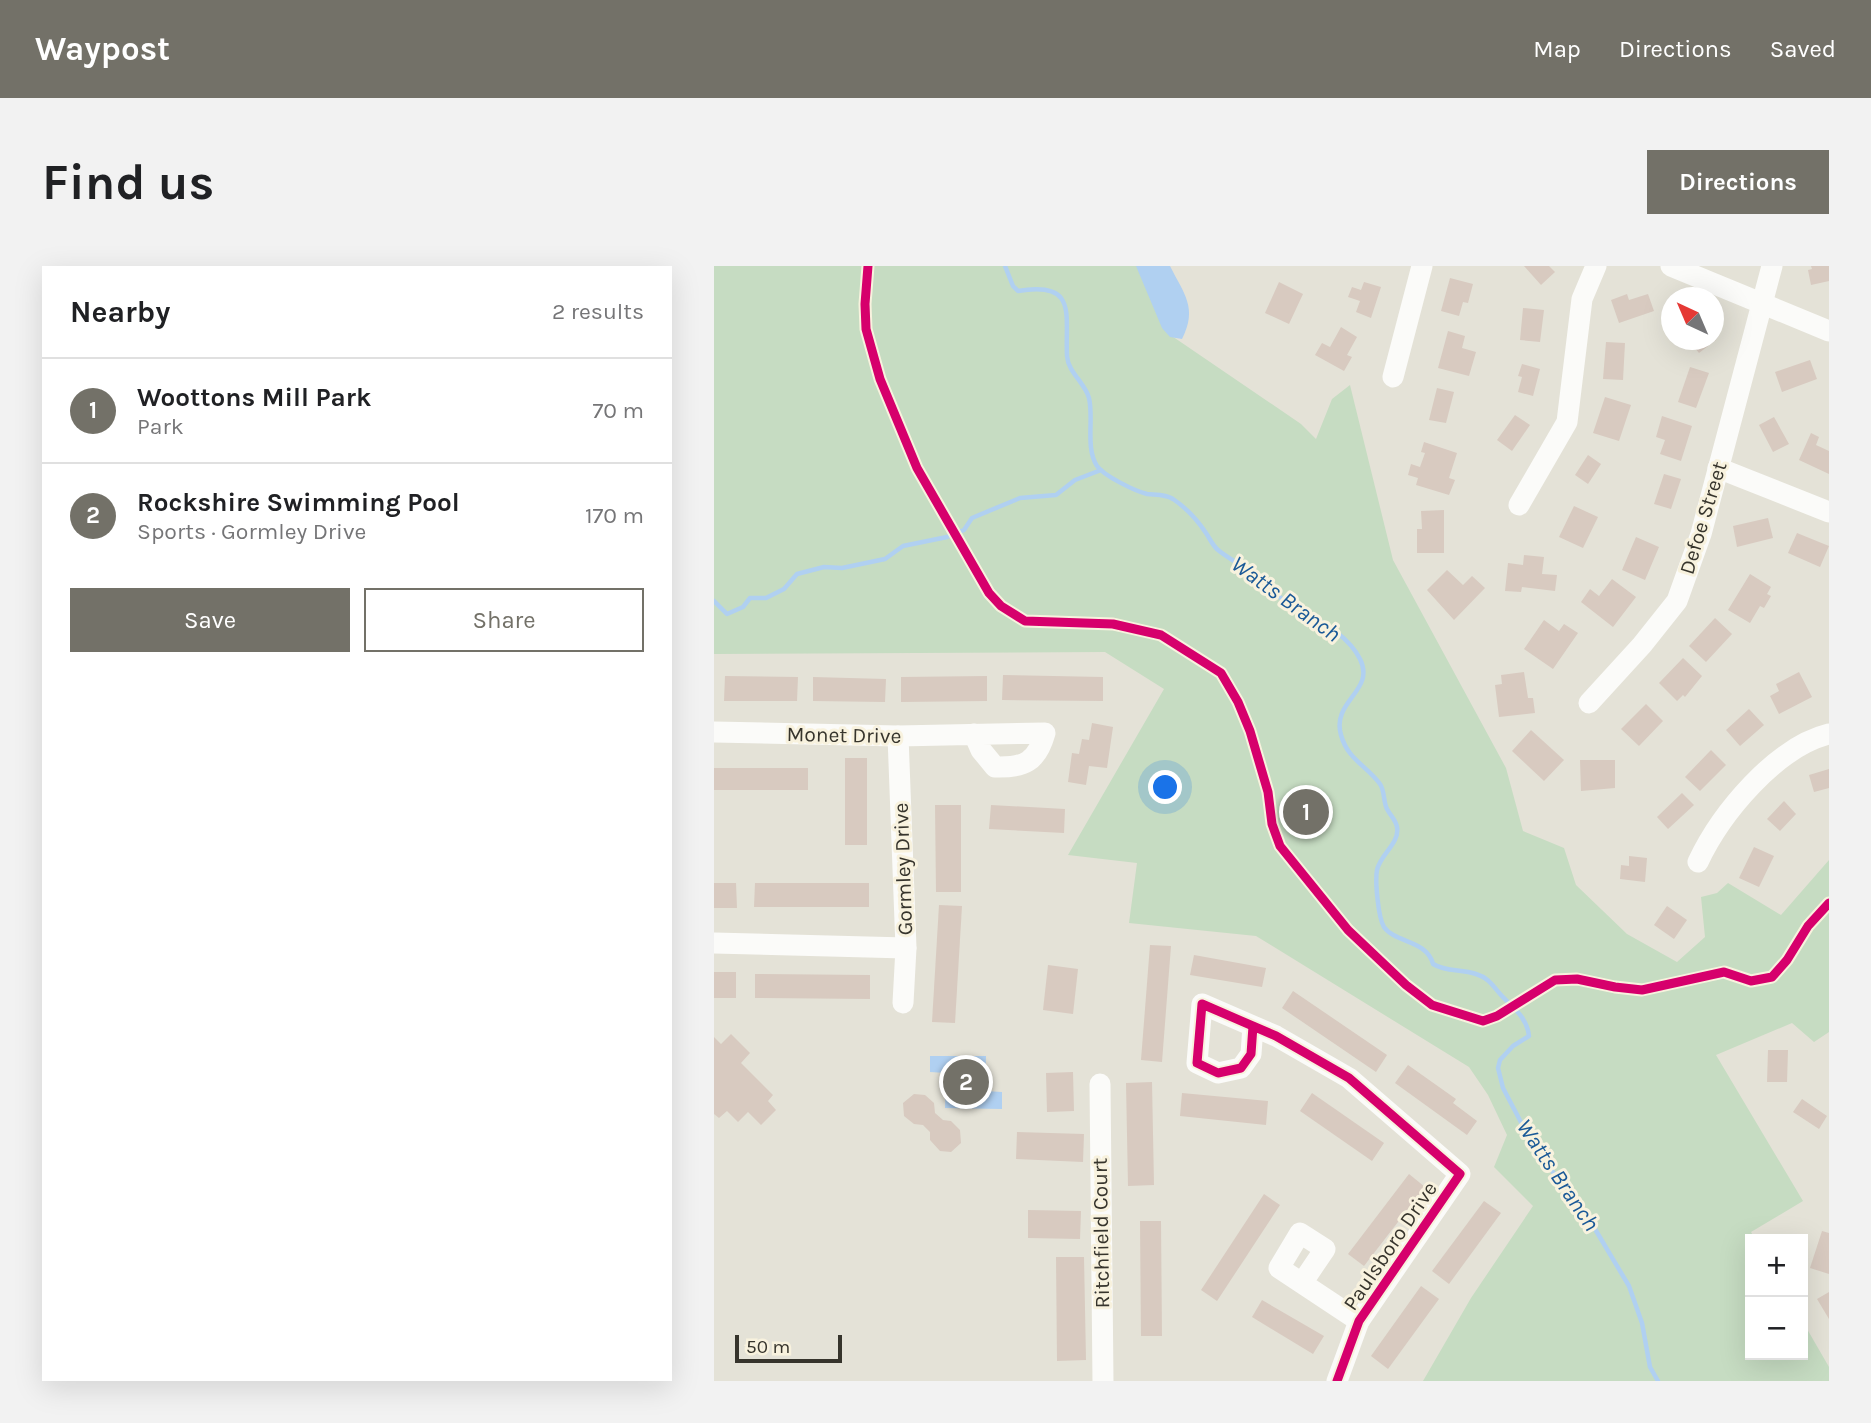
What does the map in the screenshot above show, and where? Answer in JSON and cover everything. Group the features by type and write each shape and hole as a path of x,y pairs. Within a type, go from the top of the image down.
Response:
{"street":[{"path":"1393,377 1422,266"},
{"path":"1519,505 1567,422 1582,299 1596,266"},
{"path":"1671,266 1829,331"},
{"name":"Defoe Street","path":"1589,703 1642,645 1676,601 1701,534 1772,266"},
{"path":"1718,468 1829,512"},
{"name":"Monet Drive","path":"714,732 898,736 974,734"},
{"path":"1698,862 1722,818 1781,757 1806,741 1829,734"},
{"name":"Gormley Drive","path":"898,736 906,948 903,1003"},
{"path":"714,943 906,948"},
{"name":"Paulsboro Drive","path":"1253,1026 1276,1036 1349,1078 1460,1174 1359,1321 1337,1381"},
{"name":"Ritchfield Court","path":"1100,1084 1103,1381"},
{"path":"1302,1283 1359,1321"}],"green space":[{"path":"714,266 1139,266 1166,332 1301,424 1316,439 1332,399 1350,385 1393,560 1506,768 1523,831 1564,848 1576,885 1627,934 1677,962 1705,937 1701,897 1717,893 1728,883 1781,915 1829,860 1829,1032 1814,1042 1792,1023 1716,1055 1803,1201 1751,1232 1752,1234 1745,1234 1745,1360 1808,1360 1808,1331 1829,1367 1829,1381 1423,1381 1471,1298 1533,1206 1494,1167 1507,1135 1488,1095 1469,1067 1256,936 1129,923 1137,863 1068,855 1164,689 1105,652 714,654"}],"water":[{"path":"1136,266 1170,266 1184,293 1189,310 1187,328 1182,339 1170,337 1162,328"},
{"path":"930,1056 986,1056 985,1091 1002,1092 1002,1109 945,1108 946,1073 930,1072"}],"building":[{"path":"1524,266 1549,266 1555,272 1541,285"},
{"path":"1811,266 1829,266 1829,281 1811,285 1808,270 1812,269"},
{"path":"1450,278 1473,284 1468,303 1463,302 1459,316 1441,311"},
{"path":"1279,282 1303,294 1289,324 1265,313"},
{"path":"1364,282 1381,287 1371,318 1356,312 1360,301 1348,297 1352,287 1361,290"},
{"path":"1627,294 1629,300 1648,294 1654,311 1619,323 1611,300"},
{"path":"1523,308 1544,310 1540,342 1520,340"},
{"path":"1341,327 1357,337 1347,355 1352,357 1344,371 1315,355 1322,343 1330,347"},
{"path":"1448,331 1465,336 1462,348 1476,352 1469,376 1438,368"},
{"path":"1606,342 1625,343 1623,380 1603,379"},
{"path":"1810,360 1817,379 1782,392 1775,372"},
{"path":"1522,364 1540,369 1533,396 1518,392 1522,377 1518,376"},
{"path":"1690,367 1709,373 1696,408 1678,402"},
{"path":"1437,388 1454,392 1446,423 1429,420"},
{"path":"1605,397 1631,405 1619,441 1593,433"},
{"path":"1515,415 1530,425 1512,451 1497,440"},
{"path":"1662,416 1692,426 1681,461 1660,454 1665,440 1656,437"},
{"path":"1774,417 1789,444 1773,452 1759,425"},
{"path":"1811,433 1819,437 1816,445 1829,451 1829,474 1799,460"},
{"path":"1424,442 1457,453 1449,478 1455,480 1449,495 1416,485 1418,478 1408,475 1411,464 1420,467 1425,453 1421,452"},
{"path":"1588,455 1601,464 1588,484 1575,475"},
{"path":"1664,474 1681,479 1671,509 1654,504"},
{"path":"1574,506 1598,517 1583,548 1559,537"},
{"path":"1444,510 1444,553 1417,553 1417,529 1422,529 1421,511"},
{"path":"1768,518 1773,538 1737,547 1733,526"},
{"path":"1797,533 1829,546 1820,567 1788,553"},
{"path":"1636,537 1659,547 1645,580 1622,570"},
{"path":"1524,555 1544,557 1542,574 1557,575 1555,591 1522,587 1521,592 1505,591 1508,563 1523,565"},
{"path":"1447,570 1463,585 1472,576 1485,588 1454,620 1427,590"},
{"path":"1750,574 1771,587 1767,594 1771,596 1764,608 1760,606 1750,623 1728,610"},
{"path":"1612,579 1636,597 1613,627 1581,602 1590,589 1599,596"},
{"path":"1715,618 1732,634 1706,662 1689,646"},
{"path":"1544,620 1559,631 1564,624 1578,633 1553,669 1524,649"},
{"path":"1683,658 1702,676 1685,697 1683,695 1677,701 1659,683"},
{"path":"1524,672 1528,698 1533,698 1535,713 1499,717 1495,685 1502,684 1501,675"},
{"path":"1799,672 1812,697 1779,714 1770,696 1779,691 1776,684"},
{"path":"1003,675 1103,677 1103,701 1002,700"},
{"path":"725,676 798,677 797,701 724,701"},
{"path":"987,676 987,701 901,702 901,677"},
{"path":"813,677 886,679 885,702 813,701"},
{"path":"1646,704 1663,721 1639,746 1621,729"},
{"path":"1749,709 1764,725 1740,746 1726,730"},
{"path":"1092,723 1113,727 1107,768 1089,766 1086,785 1068,782 1072,753 1079,754 1082,739 1089,740"},
{"path":"1531,730 1564,760 1544,781 1512,751"},
{"path":"1711,750 1726,765 1700,791 1685,777"},
{"path":"845,758 867,758 867,845 845,845"},
{"path":"1580,760 1615,760 1615,788 1581,791"},
{"path":"714,768 808,768 808,790 714,790"},
{"path":"1829,769 1829,788 1814,792 1809,775"},
{"path":"1682,793 1694,805 1668,829 1657,817"},
{"path":"1784,801 1796,814 1780,831 1767,819"},
{"path":"935,805 961,805 961,892 936,892"},
{"path":"991,805 1065,809 1064,833 989,829"},
{"path":"1754,847 1774,856 1759,887 1739,878"},
{"path":"1629,856 1647,858 1645,882 1620,879 1621,865 1629,866"},
{"path":"714,883 736,883 737,908 714,908"},
{"path":"755,883 869,883 869,907 754,907"},
{"path":"939,905 962,906 955,1023 932,1022"},
{"path":"1667,906 1687,920 1674,939 1654,925"},
{"path":"1150,945 1171,946 1162,1062 1141,1060"},
{"path":"1194,955 1266,968 1262,987 1190,975"},
{"path":"1048,965 1078,969 1073,1014 1043,1010"},
{"path":"714,972 736,972 736,998 714,998"},
{"path":"755,974 870,975 870,999 755,998"},
{"path":"1293,991 1387,1055 1376,1072 1282,1008"},
{"path":"731,1034 750,1053 741,1063 773,1095 768,1101 776,1110 761,1125 748,1112 738,1122 727,1111 719,1118 714,1114 714,1037 721,1044"},
{"path":"1768,1050 1788,1050 1787,1082 1767,1082"},
{"path":"1408,1065 1456,1099 1453,1103 1477,1121 1467,1135 1395,1083"},
{"path":"1073,1072 1074,1111 1047,1112 1046,1073"},
{"path":"1152,1082 1154,1185 1128,1186 1126,1083"},
{"path":"1182,1093 1268,1101 1266,1125 1180,1116"},
{"path":"1312,1093 1384,1143 1372,1161 1300,1111"},
{"path":"914,1094 925,1095 934,1103 935,1113 943,1120 951,1121 960,1130 961,1143 951,1152 940,1151 930,1140 930,1132 923,1125 914,1124 904,1116 903,1103"},
{"path":"1802,1099 1827,1116 1819,1129 1793,1112"},
{"path":"1017,1132 1084,1134 1083,1162 1016,1159"},
{"path":"1409,1174 1425,1187 1364,1266 1348,1254"},
{"path":"1264,1194 1280,1205 1217,1301 1201,1290"},
{"path":"1484,1201 1501,1213 1449,1284 1432,1271"},
{"path":"1028,1210 1081,1211 1080,1239 1028,1238"},
{"path":"1140,1221 1161,1221 1162,1336 1141,1336"},
{"path":"1822,1231 1829,1233 1829,1274 1810,1268"},
{"path":"1056,1257 1084,1257 1086,1360 1057,1361"},
{"path":"1421,1286 1439,1299 1388,1369 1371,1356"},
{"path":"1829,1292 1829,1319 1817,1299"},
{"path":"1262,1300 1324,1336 1313,1354 1252,1317"}],"waterway":[{"name":"Watts Branch","path":"1005,266 1013,286 1018,291 1051,291 1059,296 1064,304 1068,362 1089,398 1091,450 1097,466 1128,486 1147,494 1167,496 1178,502 1195,519 1218,550 1281,598 1335,631 1345,639 1360,659 1362,680 1342,713 1341,735 1348,751 1382,787 1386,806 1397,827 1396,838 1377,870 1378,899 1384,927 1395,936 1424,950 1433,964 1484,978 1519,1013 1529,1036 1513,1046 1500,1060 1498,1068 1503,1088 1534,1147 1592,1224 1629,1286 1642,1323 1650,1367 1658,1381"},
{"path":"714,601 727,614 743,607 750,598 766,598 784,589 797,574 824,567 842,568 885,559 903,546 947,537 964,530 972,518 1020,498 1056,495 1075,480 1101,470"}],"cycle path":[{"path":"868,266 866,329 880,379 917,468 989,593 1001,606 1025,621 1113,624 1161,635 1221,673 1238,702 1250,731 1268,792 1272,824 1280,846 1348,930 1406,985 1432,1005 1483,1021 1497,1016 1555,980 1577,979 1642,990 1724,972 1751,981 1772,977 1787,960 1808,926 1829,903"},
{"path":"1253,1026 1251,1054 1241,1068 1218,1073 1197,1063 1202,1004 1276,1036 1349,1078 1460,1174 1359,1321 1337,1381"}],"place":[{"name":"Woottons Mill Park","path":"1306,812"},
{"name":"Rockshire Swimming Pool","path":"966,1082"}]}
